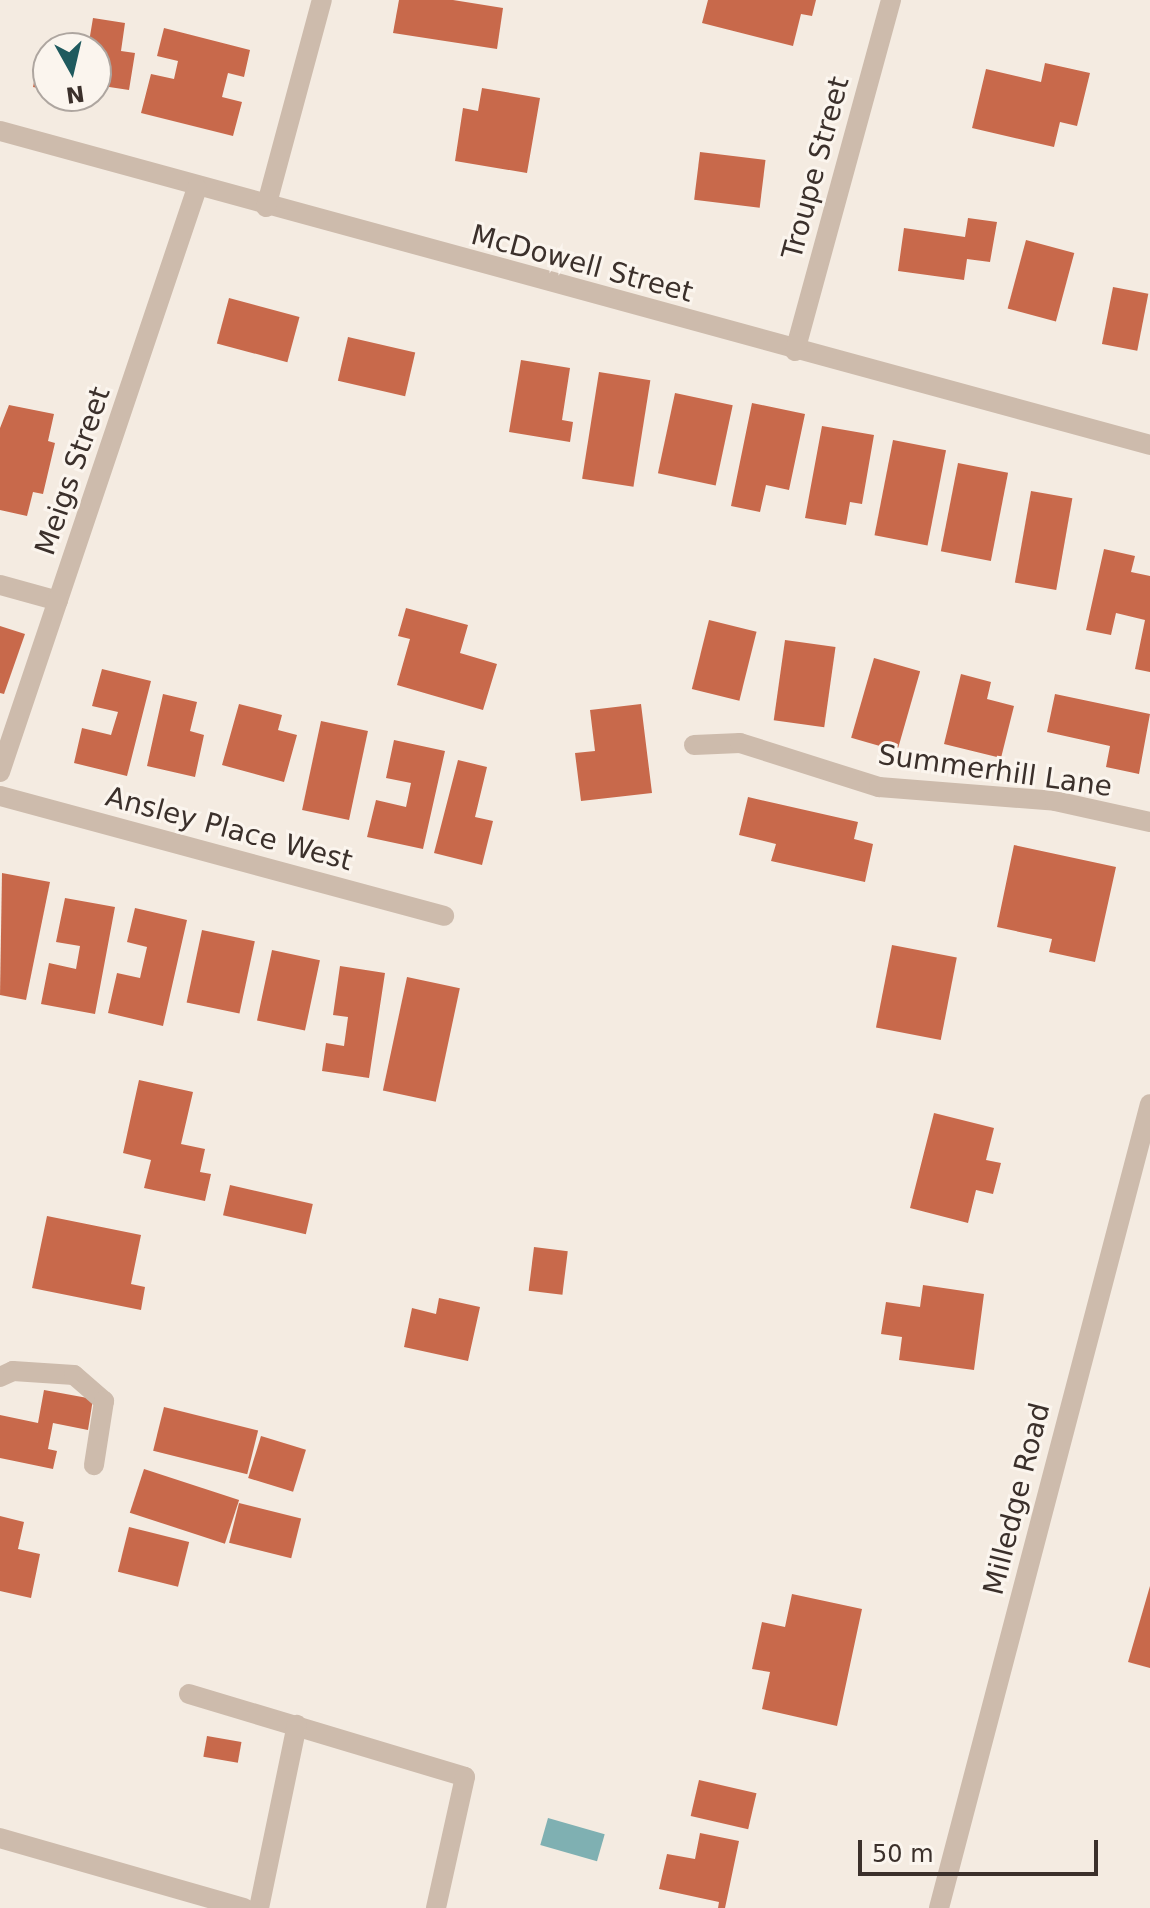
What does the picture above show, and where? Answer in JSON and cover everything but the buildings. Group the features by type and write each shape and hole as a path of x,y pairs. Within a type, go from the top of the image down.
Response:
{"street":[{"path":"266,207 322,0"},
{"name":"Troupe Street","path":"795,351 891,0"},
{"name":"McDowell Street","path":"0,131 266,207 1150,445"},
{"name":"Meigs Street","path":"0,772 197,188"},
{"path":"0,585 58,601"},
{"name":"Summerhill Lane","path":"694,745 740,743 879,787 1055,801 1150,822"},
{"name":"Ansley Place West","path":"0,796 444,916"},
{"name":"Milledge Road","path":"939,1908 1141,1166 1150,1104"},
{"path":"0,1377 13,1371 74,1375 104,1401 94,1465"},
{"path":"189,1694 465,1777 436,1908"},
{"path":"259,1908 297,1725"},
{"path":"0,1838 244,1908"}],"water":[{"path":"548,1818 605,1834 597,1861 540,1845"}]}
